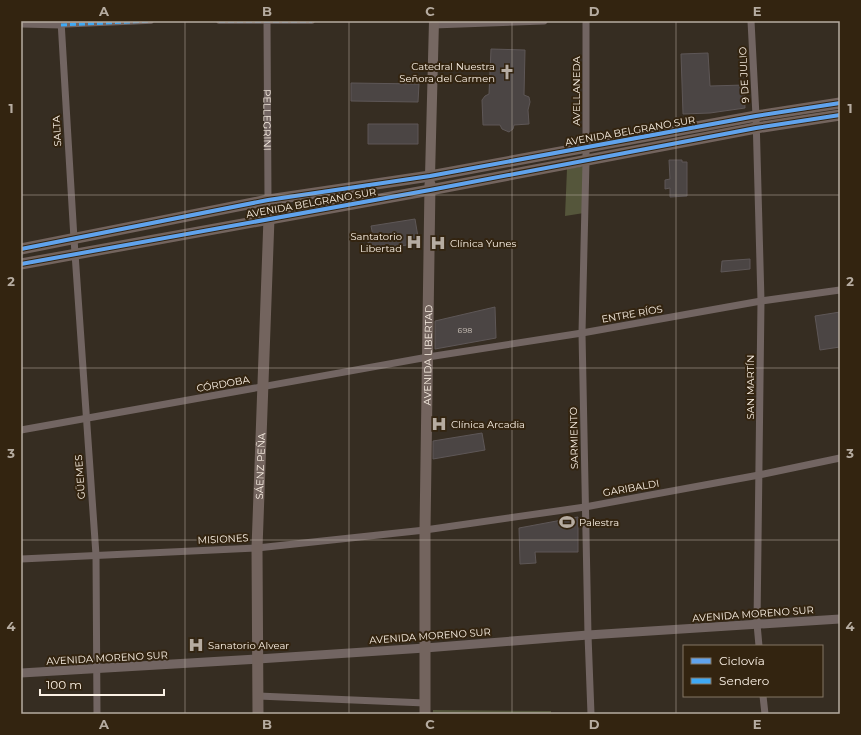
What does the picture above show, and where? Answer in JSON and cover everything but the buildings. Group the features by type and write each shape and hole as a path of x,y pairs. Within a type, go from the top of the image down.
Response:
{"main road":[{"name":"AVENIDA LIBERTAD","path":"425,708 425,530 430,176 434,23"},
{"name":"AVENIDA BELGRANO SUR","path":"21,249 268,200 430,176 756,116 840,103"},
{"name":"AVENIDA BELGRANO SUR","path":"21,264 430,190 756,128 840,115"},
{"name":"PELLEGRINI","path":"268,200 269,218"},
{"name":"SÁENZ PEÑA","path":"258,714 257,548 269,218"}],"street":[{"path":"21,24 151,21"},
{"path":"219,21 312,21"},
{"path":"434,23 544,21"},
{"name":"AVELLANEDA","path":"586,21 586,161"},
{"name":"9 DE JULIO","path":"751,21 756,128"},
{"name":"PELLEGRINI","path":"267,22 268,200"},
{"name":"SALTA","path":"61,23 74,239"},
{"name":"SAN MARTÍN","path":"756,128 761,301 757,624 759,645"},
{"name":"SARMIENTO","path":"586,161 582,333 591,714"},
{"name":"GÜEMES","path":"74,239 96,555 97,714"},
{"name":"ENTRE RÍOS","path":"428,357 582,333 761,301 840,290"},
{"name":"CÓRDOBA","path":"21,430 428,357"},
{"name":"GARIBALDI","path":"425,530 585,507 759,475 840,458"},
{"name":"MISIONES","path":"21,559 257,548 425,530"},
{"name":"AVENIDA MORENO SUR","path":"21,673 96,670 424,648 588,635 840,619"},
{"path":"258,696 425,708"},
{"path":"763,697 765,714"}],"green space":[{"path":"585,166 584,213 565,216 567,169"},
{"path":"433,710 551,711 551,714 433,714"}],"marked path":[{"path":"61,25 151,21"},
{"path":"219,21 312,21"}],"cycle path":[{"path":"21,249 268,200 430,176 756,116 840,103"},
{"path":"21,264 430,190 756,128 840,115"}],"place":[{"name":"Catedral Nuestra Señora del Carmen","path":"507,72"},
{"name":"Santatorio Libertad","path":"414,242"},
{"name":"Clínica Yunes","path":"438,243"},
{"name":"Clínica Arcadia","path":"439,424"},
{"name":"Palestra","path":"567,522"},
{"name":"Sanatorio Alvear","path":"196,645"}]}
